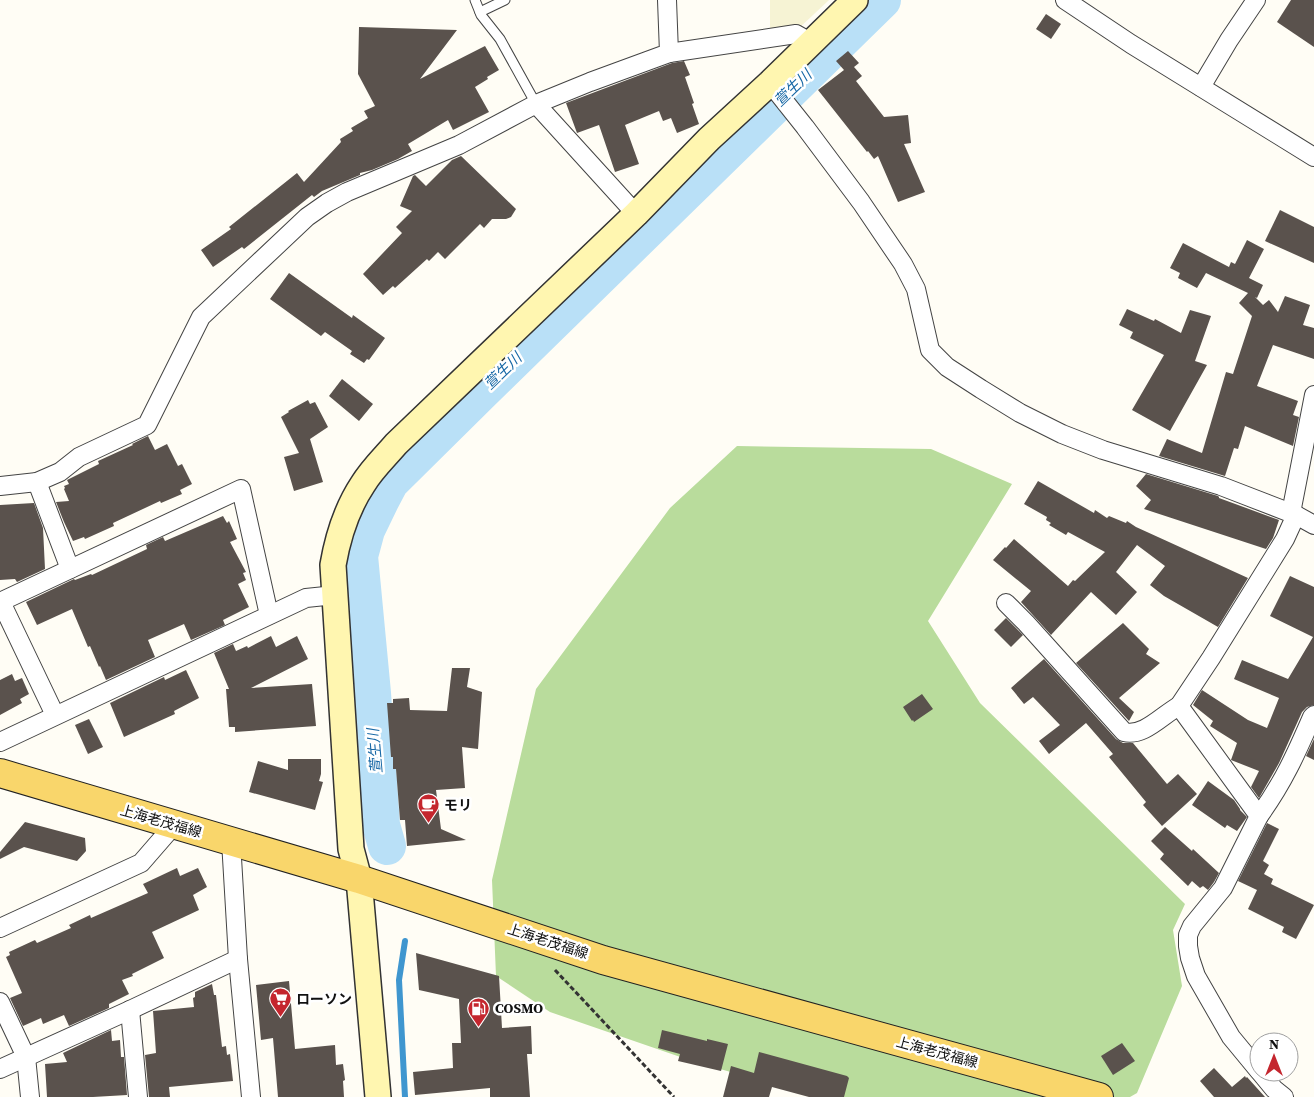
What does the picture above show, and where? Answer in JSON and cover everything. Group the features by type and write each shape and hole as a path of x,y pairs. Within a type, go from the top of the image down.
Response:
{"main road":[{"name":"上海老茂福線","path":"0,773 359,879 603,960 1099,1097"}],"street":[{"path":"667,0 669,53"},
{"path":"378,1097 359,879 351,849 333,565 336,547 352,502 375,468 396,444 636,214 709,140 774,89 812,43 855,0"},
{"path":"1065,0 1131,44 1314,157"},
{"path":"1201,87 1256,0"},
{"path":"0,486 36,482 60,472 79,457 147,425 201,316 307,217 347,192 459,145 536,104 669,53 796,34 812,43"},
{"path":"774,89 861,202 903,264 916,289 930,350 948,367 1020,413 1062,434 1103,450 1221,486 1294,514 1314,525"},
{"path":"536,104 636,214"},
{"path":"1006,603 1124,732 1140,731 1155,723 1179,706 1281,546 1294,514 1314,394"},
{"path":"36,482 70,569"},
{"path":"55,715 1,602 241,489 269,615"},
{"path":"0,742 306,598 335,595"},
{"path":"1179,706 1260,816"},
{"path":"1249,1058 1231,1037 1196,976 1190,958 1188,935 1192,926 1223,888 1260,816 1285,776 1314,715"},
{"path":"0,928 142,863 174,825"},
{"path":"231,841 238,959 251,1097"},
{"path":"0,1069 238,959"},
{"path":"0,1002 26,1057 30,1097"},
{"path":"130,1010 138,1097"},
{"path":"1269,1082 1284,1097"}],"lane":[{"path":"476,0 481,15 500,39 536,104"},
{"path":"480,12 506,0"}],"path":[{"path":"538,938 551,966 674,1097"}],"shaded area":[{"path":"770,0 829,0 797,30 770,34"}],"green space":[{"path":"737,446 931,449 1012,484 928,621 980,703 1185,904 1173,930 1182,986 1137,1093 1130,1097 819,1097 692,1061 550,1012 496,976 492,880 536,689 670,508"}],"building":[{"path":"1291,0 1314,0 1314,47 1277,22"},
{"path":"1046,14 1061,24 1051,39 1036,29"},
{"path":"359,27 457,30 420,79 485,46 499,70 475,87 489,112 453,130 448,120 408,144 412,151 398,159 360,173 360,175 322,191 314,197 312,195 244,249 242,247 213,267 201,250 231,229 229,227 297,173 304,182 341,142 340,139 353,131 351,128 368,118 364,111 375,106 358,74"},
{"path":"848,51 859,63 854,67 862,76 856,81 884,117 908,115 911,143 904,144 925,192 898,202 878,156 874,159 867,152 818,90 844,70 836,61"},
{"path":"684,61 690,75 685,77 699,124 677,133 671,118 663,121 659,111 625,125 639,164 615,172 599,125 577,133 566,103 672,63"},
{"path":"461,156 516,209 511,217 492,219 484,228 480,224 445,259 438,252 429,261 427,259 395,288 393,286 383,295 363,274 402,233 396,227 412,211 400,206 413,176 415,175 426,186 452,160"},
{"path":"1280,210 1314,227 1314,263 1265,241"},
{"path":"1247,240 1264,249 1249,278 1263,285 1257,298 1255,297 1263,305 1269,300 1278,312 1285,296 1310,305 1303,325 1314,328 1314,359 1273,345 1257,386 1298,401 1293,415 1299,417 1293,446 1245,426 1238,449 1234,448 1225,476 1159,456 1167,439 1202,453 1226,372 1233,374 1252,316 1239,303 1248,293 1206,273 1197,288 1178,278 1180,273 1170,268 1183,243 1229,267 1231,262 1235,264"},
{"path":"289,273 352,318 353,315 385,338 369,360 367,359 364,363 350,354 352,351 325,332 321,336 270,299"},
{"path":"1127,309 1154,321 1155,319 1181,333 1190,310 1211,316 1195,361 1207,365 1170,431 1132,410 1164,355 1130,338 1133,332 1119,325"},
{"path":"342,379 373,404 359,421 329,396"},
{"path":"308,400 310,404 315,402 328,427 310,439 323,482 294,491 284,457 299,453 281,417"},
{"path":"148,436 155,450 167,444 178,466 182,464 192,484 180,490 182,494 161,503 160,501 113,523 114,526 85,539 84,537 73,541 56,502 69,501 64,489 64,486 69,484 67,480 99,464 98,461"},
{"path":"1146,474 1218,496 1279,520 1273,538 1266,549 1144,509 1151,500 1136,486"},
{"path":"1038,481 1094,513 1095,510 1107,518 1109,516 1126,523 1127,521 1136,527 1248,578 1218,627 1164,596 1150,585 1165,566 1137,545 1116,572 1137,592 1116,615 1091,592 1051,635 1021,602 1031,591 993,560 1014,539 1068,586 1105,552 1068,532 1066,535 1049,525 1051,523 1046,520 1047,517 1024,504"},
{"path":"34,503 43,528 45,569 17,582 15,579 0,580 0,505"},
{"path":"223,516 227,523 229,521 237,539 230,542 246,572 243,573 246,580 238,584 249,607 223,620 225,625 191,640 184,624 148,640 155,657 106,680 90,646 88,647 72,609 37,625 26,602 74,579 92,575 147,549 146,545 163,537 165,541"},
{"path":"1290,576 1314,587 1314,705 1307,707 1302,712 1279,763 1259,798 1251,787 1259,771 1231,760 1237,743 1210,726 1213,721 1193,705 1202,690 1248,720 1267,728 1279,698 1234,679 1242,660 1288,679 1313,637 1270,616"},
{"path":"1006,618 1023,635 1011,647 994,630"},
{"path":"1123,623 1149,649 1146,654 1160,663 1119,698 1134,712 1129,721 1076,663"},
{"path":"271,636 276,647 297,636 308,659 251,688 312,684 316,726 235,732 235,727 229,727 226,689 229,689 214,653 233,644 236,651 247,646 248,648"},
{"path":"1044,659 1116,739 1123,743 1133,743 1167,784 1178,774 1197,794 1162,826 1143,805 1146,802 1109,757 1113,754 1086,723 1049,754 1039,741 1060,725 1033,697 1024,704 1011,688"},
{"path":"452,668 470,668 467,687 482,692 478,749 462,747 465,788 436,790 441,829 466,840 407,846 405,820 400,820 396,769 393,769 393,757 391,757 387,703 393,703 393,699 409,698 410,710 447,711"},
{"path":"186,670 199,698 174,711 175,714 124,737 110,703 164,677 165,680"},
{"path":"12,674 15,681 22,678 29,694 20,699 22,703 0,715 0,680"},
{"path":"922,694 933,709 914,722 903,707"},
{"path":"89,719 103,747 88,754 75,725"},
{"path":"1314,739 1314,760 1306,756"},
{"path":"288,759 321,759 319,781 323,782 315,810 249,792 258,761 288,770"},
{"path":"1208,781 1234,800 1247,817 1237,831 1227,825 1225,828 1192,805"},
{"path":"25,822 85,838 86,851 77,861 24,847 0,859 0,852"},
{"path":"1267,823 1279,829 1263,861 1269,865 1264,874 1273,879 1271,884 1314,905 1296,939 1282,932 1284,927 1248,909 1257,890 1238,881"},
{"path":"1165,827 1219,873 1208,890 1203,886 1200,888 1192,881 1188,886 1160,859 1164,854 1151,841"},
{"path":"177,868 180,876 198,868 207,887 193,895 199,910 152,932 164,958 132,974 133,976 122,980 129,994 109,1004 109,1008 69,1026 64,1015 43,1024 41,1018 23,1026 10,998 22,993 6,957 10,955 9,952 35,940 37,943 71,928 69,925 90,915 91,918 148,893 143,884"},
{"path":"416,953 499,976 502,1028 531,1026 532,1054 527,1054 530,1097 490,1097 490,1088 415,1095 413,1072 453,1068 452,1043 461,1043 459,999 419,990"},
{"path":"289,981 295,1049 335,1045 336,1065 343,1064 345,1080 343,1081 344,1097 278,1097 273,1038 261,1040 256,985"},
{"path":"212,984 214,995 216,995 222,1047 226,1046 227,1055 230,1054 233,1081 169,1087 170,1097 149,1097 145,1055 156,1053 153,1011 194,1007 193,998 195,997 195,992"},
{"path":"111,1030 112,1041 120,1040 121,1057 124,1057 127,1095 47,1097 45,1064 67,1062 63,1053"},
{"path":"662,1030 728,1044 721,1071 678,1061 680,1054 658,1048"},
{"path":"1122,1043 1135,1061 1113,1075 1101,1056"},
{"path":"759,1052 847,1076 849,1078 844,1097 809,1097 772,1087 769,1097 723,1097 731,1066 754,1073"},
{"path":"1214,1068 1232,1087 1245,1076 1247,1077 1249,1082 1252,1082 1265,1097 1214,1097 1200,1081"}],"waterway":[{"name":"萱生川","path":"387,846 381,825 372,693 359,556 366,530 390,482 882,0"},
{"path":"405,941 399,980 405,1097"}],"place":[{"name":"モリ","path":"428,824"},
{"name":"ローソン","path":"280,1018"},
{"name":"COSMO","path":"479,1027"}]}
